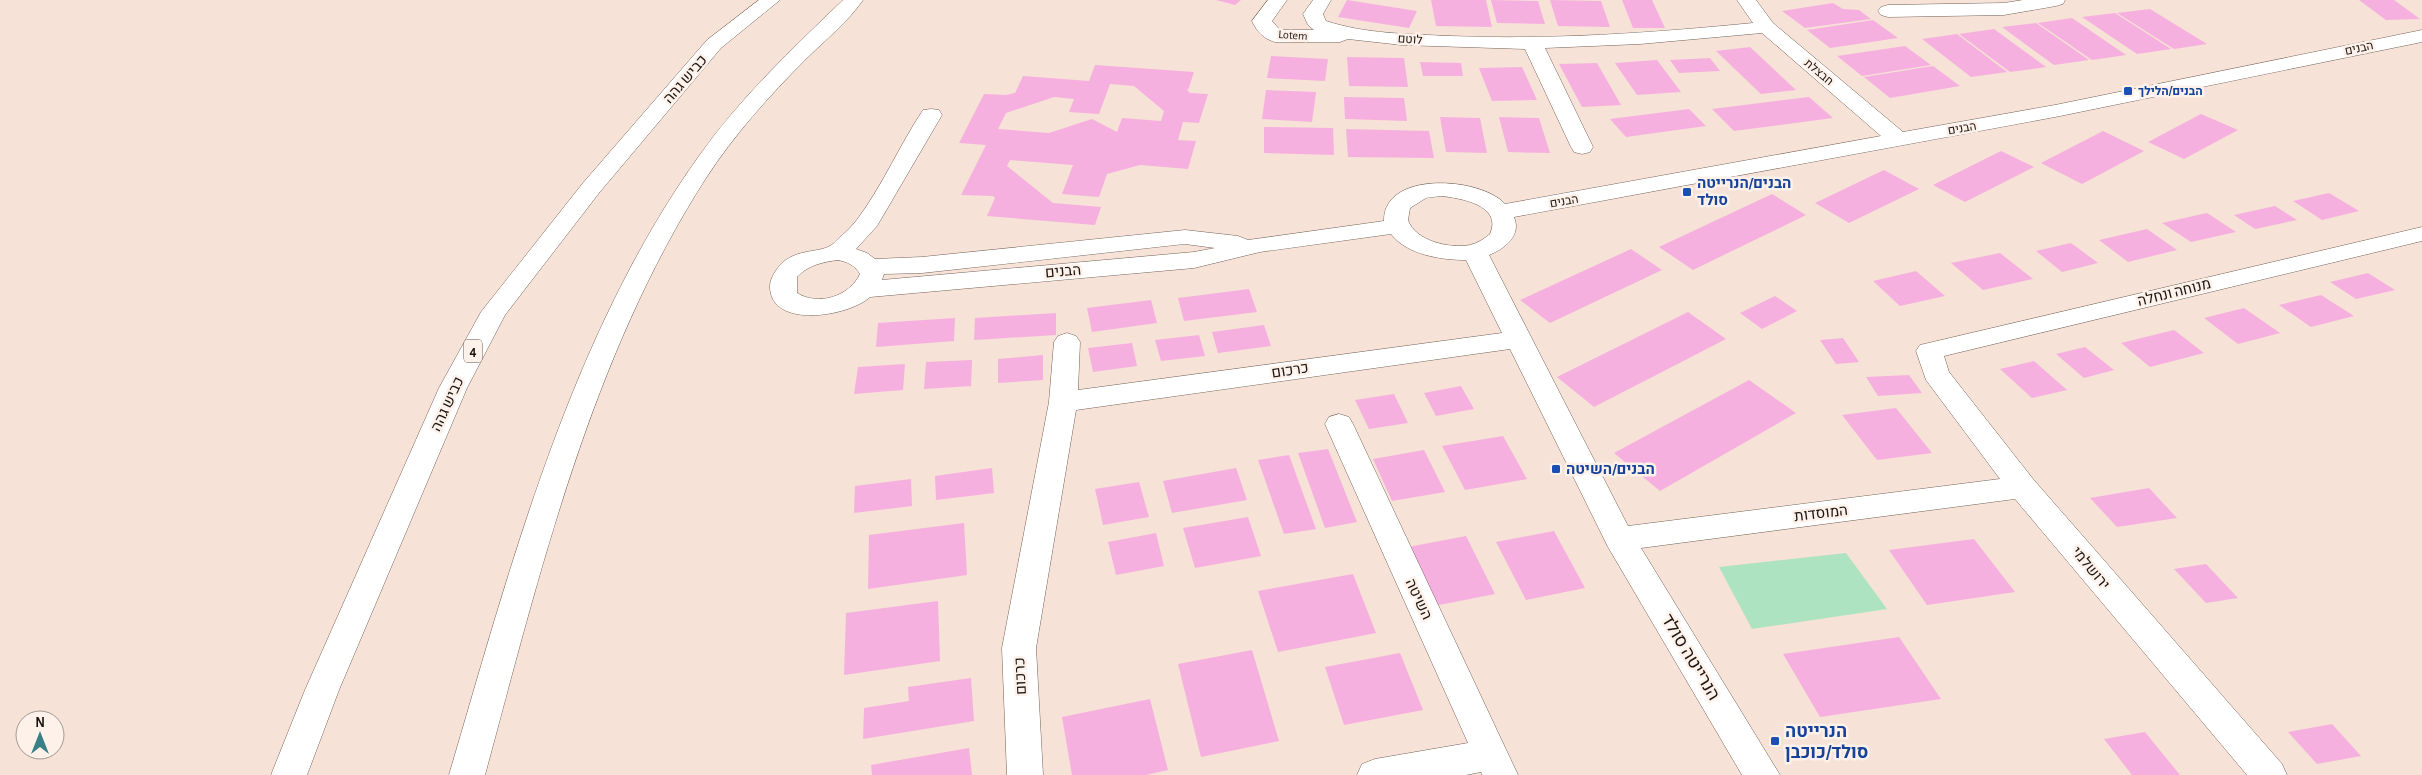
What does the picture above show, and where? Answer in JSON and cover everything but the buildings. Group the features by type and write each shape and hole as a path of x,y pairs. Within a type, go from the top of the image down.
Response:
{"main road":[{"name":"כביש גהה","path":"289,775 322,690 453,388 494,312 591,188 714,44 771,0"},
{"path":"467,775 537,530 595,368 655,242 708,159 764,89 854,0"},
{"name":"Lotem","path":"1278,0 1262,21 1265,28 1275,36 1356,35"},
{"name":"לוטם","path":"1322,0 1313,14 1318,25 1340,33 1464,42 1532,43 1661,38 1766,27"},
{"name":"חבצלת","path":"1746,0 1766,27 1898,139"},
{"path":"1888,11 2004,9 2056,0"},
{"name":"הבנים","path":"1501,212 2055,111 2422,36"},
{"path":"1532,43 1582,147"},
{"path":"838,253 865,226 931,115"},
{"path":"1433,190 1460,190 1477,195 1491,203 1501,212 1505,222 1504,231 1498,240 1474,251 1456,253 1419,245 1406,236 1397,226 1396,215 1400,205 1410,196 1433,190"},
{"name":"הבנים","path":"868,278 1194,260 1260,246 1397,226"},
{"name":"מנוחה ונחלה","path":"1929,351 2420,233"},
{"path":"1474,251 1620,539"},
{"path":"838,253 862,260 868,278 856,297 827,307 812,307 798,304 788,299 783,291 782,282 787,273 809,258 838,253"},
{"name":"כרכום","path":"1063,402 1518,339"},
{"name":"כרכום","path":"1025,775 1019,648 1063,402 1067,342"},
{"name":"ירושלמי","path":"1929,351 1936,374 2022,487 2268,775"},
{"name":"השיטה","path":"1339,424 1495,765"},
{"name":"המוסדות","path":"1620,539 2022,487"},
{"name":"הנרייטה סולד","path":"1620,539 1762,775"},
{"path":"1375,775 1495,765"}],"green space":[{"path":"1846,553 1887,609 1752,629 1719,567"}],"place":[{"name":"הבנים/הלילך","path":"2128,91"},
{"name":"הבנים/הנרייטה סולד","path":"1687,192"},
{"name":"הבנים/השיטה","path":"1556,469"},
{"name":"הנרייטה סולד/כוכבן","path":"1775,741"}]}
